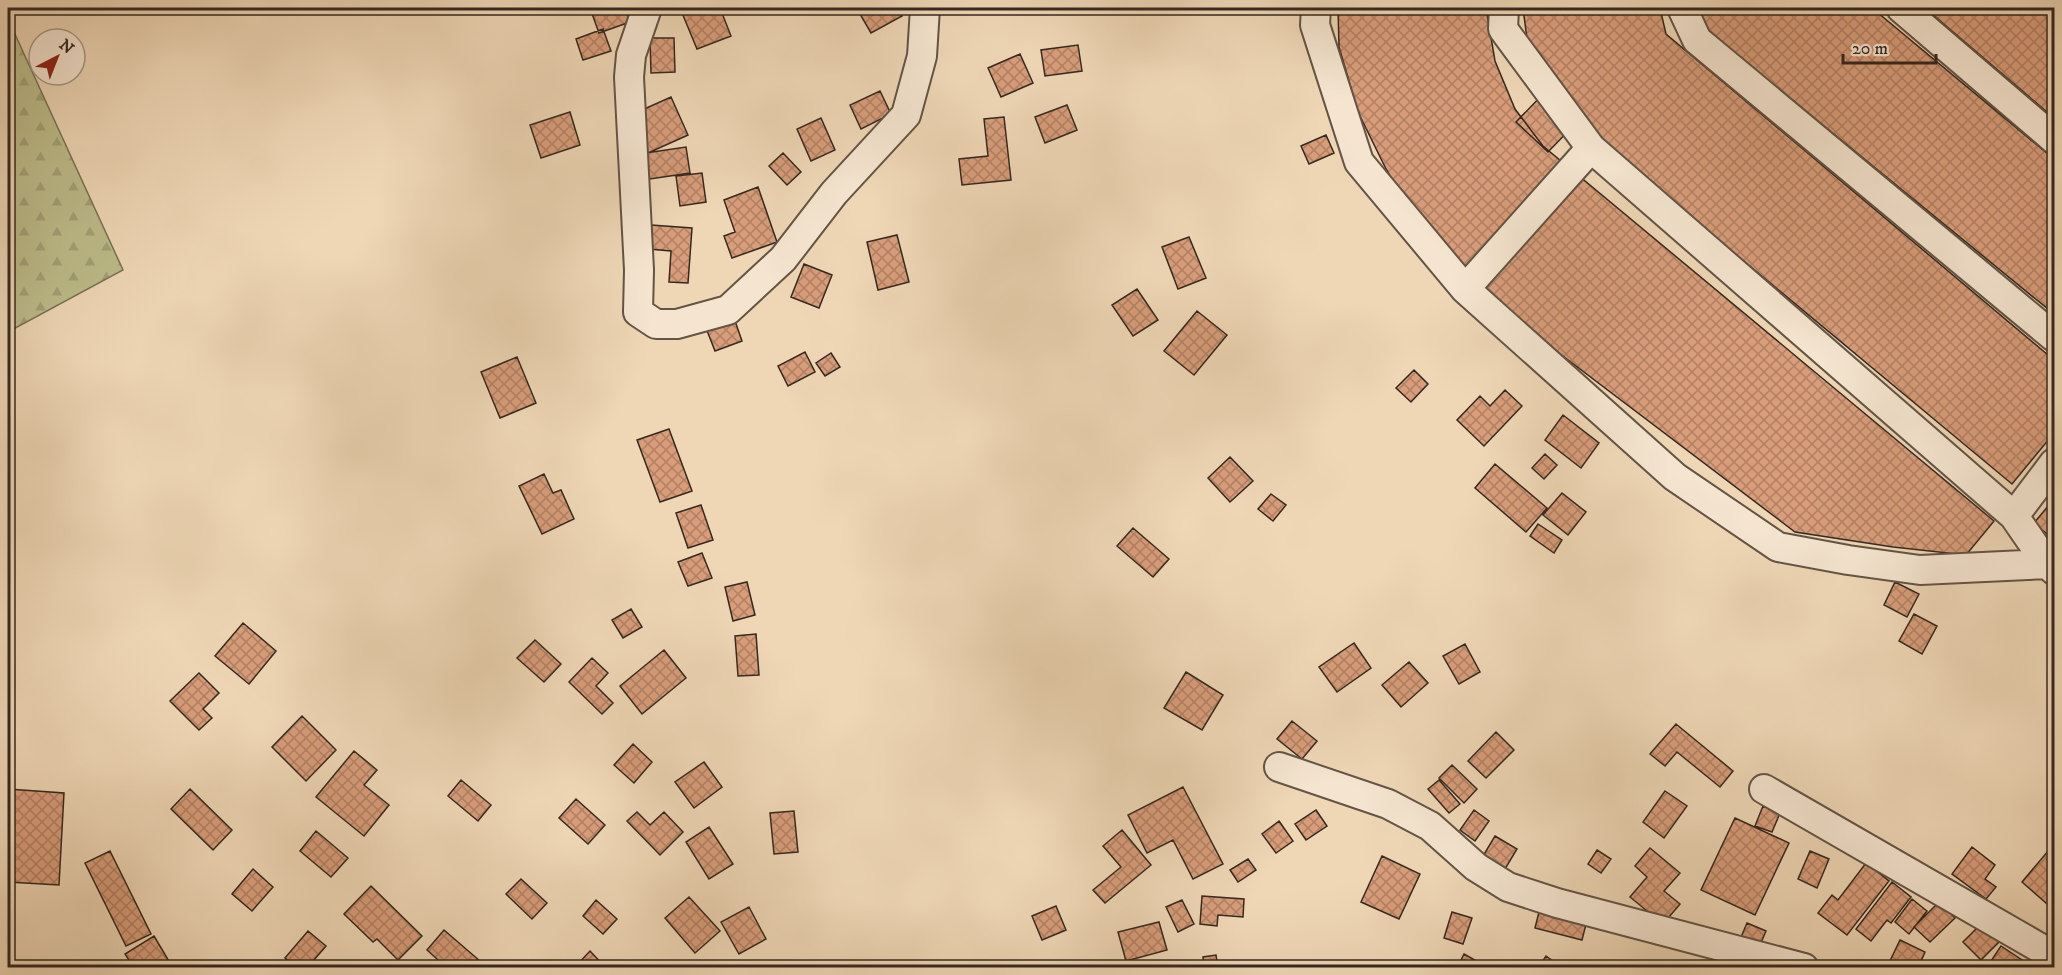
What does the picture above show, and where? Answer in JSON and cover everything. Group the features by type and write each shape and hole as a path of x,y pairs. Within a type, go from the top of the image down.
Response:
{"street":[{"path":"647,8 631,55 629,78 639,270 638,312 656,324 677,324 728,310 783,259 834,193 906,115 922,56 925,8"},
{"path":"1316,8 1315,25 1359,162 1465,289 1675,477 1778,546 1848,560 1920,570 2051,567"},
{"path":"1504,8 1503,29 1591,148 2014,516 2051,567"},
{"path":"1682,8 1697,40 2055,337"},
{"path":"1901,8 2055,139"},
{"path":"1465,289 1591,148"},
{"path":"2014,516 2055,463"},
{"path":"1279,767 1388,804 1430,826 1476,867 1508,887 1557,903 1804,968"},
{"path":"1764,789 2055,956"}],"green space":[{"path":"8,19 27,60 27,87 39,87 123,270 8,332"}],"building":[{"path":"590,8 624,8 630,22 599,33"},
{"path":"680,8 720,8 731,36 697,49"},
{"path":"873,8 896,8 902,16 871,33 860,14"},
{"path":"1338,8 1486,8 1495,61 1515,109 1543,146 1994,521 1966,555 1893,547 1795,532 1477,291 1417,222 1386,169 1358,112 1339,47"},
{"path":"1523,8 1660,8 1666,34 2054,360 2054,433 2012,484 1562,110 1530,62"},
{"path":"1698,8 1872,8 2054,159 2054,314 1710,33"},
{"path":"1925,8 2054,8 2054,118"},
{"path":"603,29 611,51 583,60 576,39"},
{"path":"650,38 674,38 675,72 651,73"},
{"path":"1078,45 1082,71 1045,76 1041,50"},
{"path":"1020,54 1033,83 1001,97 988,68"},
{"path":"880,91 891,114 861,129 850,105"},
{"path":"1546,91 1577,122 1548,152 1516,122"},
{"path":"671,97 688,135 648,153 631,115"},
{"path":"1067,105 1077,130 1045,143 1035,117"},
{"path":"570,112 580,145 541,158 530,125"},
{"path":"1004,117 1011,180 962,185 959,159 988,156 984,119"},
{"path":"821,118 835,150 811,161 797,129"},
{"path":"1326,135 1334,153 1309,164 1301,146"},
{"path":"686,147 690,173 643,180 639,154"},
{"path":"783,153 801,172 787,185 769,166"},
{"path":"702,173 706,202 680,206 676,176"},
{"path":"758,187 777,242 732,258 724,236 735,232 724,200"},
{"path":"651,225 692,228 688,283 669,282 671,251 649,249"},
{"path":"897,235 909,282 878,290 867,242"},
{"path":"1189,237 1206,278 1178,289 1162,247"},
{"path":"804,264 832,275 819,308 791,297"},
{"path":"1137,289 1158,320 1133,336 1112,305"},
{"path":"1197,311 1227,335 1194,375 1164,351"},
{"path":"734,318 742,341 715,351 706,328"},
{"path":"805,352 815,372 788,386 778,366"},
{"path":"831,353 840,367 825,376 816,363"},
{"path":"517,357 536,403 500,418 481,372"},
{"path":"1414,370 1428,384 1411,402 1396,388"},
{"path":"1505,390 1522,406 1484,446 1457,420 1480,396 1490,406"},
{"path":"1563,415 1599,443 1581,468 1545,440"},
{"path":"669,429 692,491 660,502 637,440"},
{"path":"1545,454 1557,465 1544,479 1532,468"},
{"path":"1230,457 1253,481 1230,502 1208,478"},
{"path":"1495,464 1547,508 1526,532 1475,488"},
{"path":"544,474 553,493 561,490 574,519 542,534 519,486"},
{"path":"1562,493 1586,512 1568,535 1543,515"},
{"path":"1271,494 1286,505 1273,521 1258,509"},
{"path":"2054,499 2054,540 2034,523"},
{"path":"701,505 713,540 688,548 676,513"},
{"path":"1538,524 1562,540 1554,553 1530,536"},
{"path":"1133,528 1169,559 1153,577 1117,546"},
{"path":"702,553 712,578 688,586 678,562"},
{"path":"747,582 755,615 733,621 725,587"},
{"path":"1895,582 1919,594 1907,617 1884,605"},
{"path":"631,609 642,627 623,638 612,620"},
{"path":"1914,614 1937,626 1922,654 1899,641"},
{"path":"243,623 276,651 249,684 215,656"},
{"path":"756,634 759,675 738,676 735,636"},
{"path":"535,640 561,664 544,682 517,658"},
{"path":"1354,643 1371,668 1337,692 1319,667"},
{"path":"1465,644 1480,672 1459,684 1443,656"},
{"path":"664,650 686,678 642,714 620,686"},
{"path":"592,658 608,673 596,686 613,703 602,714 569,682"},
{"path":"1409,662 1428,683 1401,707 1382,685"},
{"path":"1186,672 1223,695 1202,730 1164,708"},
{"path":"199,673 219,693 203,709 212,718 199,730 170,701"},
{"path":"302,716 336,750 306,781 272,747"},
{"path":"1292,721 1317,741 1302,759 1277,739"},
{"path":"1676,724 1733,771 1720,787 1677,752 1665,766 1650,754"},
{"path":"1496,732 1514,750 1486,778 1468,761"},
{"path":"633,744 652,762 634,783 614,765"},
{"path":"354,751 377,770 364,785 389,805 364,836 316,797"},
{"path":"704,762 722,787 694,808 675,782"},
{"path":"1452,765 1477,789 1464,803 1439,778"},
{"path":"461,780 491,805 478,821 448,796"},
{"path":"1439,780 1460,804 1449,813 1428,789"},
{"path":"1183,787 1223,864 1193,879 1173,840 1147,853 1128,815"},
{"path":"8,789 64,793 59,885 8,882"},
{"path":"190,789 232,830 213,850 171,809"},
{"path":"1665,791 1687,806 1664,838 1643,822"},
{"path":"576,799 605,825 588,844 559,818"},
{"path":"1763,806 1780,813 1772,832 1755,826"},
{"path":"1316,810 1327,826 1306,840 1295,824"},
{"path":"1474,810 1489,821 1475,841 1460,830"},
{"path":"794,811 798,852 774,854 770,813"},
{"path":"637,812 650,825 664,812 683,832 660,855 627,821"},
{"path":"1735,818 1789,843 1755,915 1701,890"},
{"path":"1279,821 1293,841 1276,853 1262,834"},
{"path":"709,827 733,864 709,879 686,842"},
{"path":"1122,830 1151,865 1105,903 1093,890 1121,867 1103,846"},
{"path":"316,831 348,858 331,877 300,851"},
{"path":"1495,836 1517,849 1505,869 1483,856"},
{"path":"2054,844 2054,910 2022,882"},
{"path":"1972,847 1995,865 1985,879 1996,887 1986,899 1952,874"},
{"path":"1650,848 1680,873 1664,891 1680,904 1663,924 1630,897 1647,877 1635,866"},
{"path":"1597,850 1611,859 1601,873 1588,864"},
{"path":"110,851 151,934 126,946 85,863"},
{"path":"1810,851 1829,859 1817,888 1798,879"},
{"path":"1382,856 1420,874 1399,919 1361,902"},
{"path":"1248,859 1256,870 1238,882 1230,870"},
{"path":"1866,863 1889,881 1847,935 1818,913 1832,895 1838,900"},
{"path":"253,869 273,887 252,911 232,894"},
{"path":"521,879 547,903 532,919 506,894"},
{"path":"1892,882 1911,897 1891,923 1887,920 1871,941 1856,929"},
{"path":"371,886 422,936 398,960 377,939 373,942 344,914"},
{"path":"1202,896 1244,899 1243,917 1218,915 1217,926 1200,924"},
{"path":"689,897 720,931 695,953 665,918"},
{"path":"1912,899 1927,911 1909,934 1895,922"},
{"path":"596,900 617,919 603,934 583,916"},
{"path":"1182,900 1194,924 1178,932 1166,907"},
{"path":"1939,902 1955,918 1930,942 1914,927"},
{"path":"1541,904 1588,916 1582,940 1535,928"},
{"path":"1056,906 1066,930 1042,940 1032,916"},
{"path":"749,907 766,939 739,954 721,922"},
{"path":"1452,912 1472,918 1463,944 1444,938"},
{"path":"1159,922 1167,950 1126,961 1118,932"},
{"path":"1747,923 1766,931 1758,950 1739,942"},
{"path":"1982,923 2000,941 1981,960 1963,942"},
{"path":"444,930 488,968 447,968 427,950"},
{"path":"308,931 326,946 307,968 296,968 285,958"},
{"path":"154,936 173,968 134,968 125,954"},
{"path":"1900,940 1925,952 1918,968 1893,968 1888,965"},
{"path":"2001,946 2022,960 2017,968 1987,967"},
{"path":"590,951 606,968 574,968"},
{"path":"1464,954 1489,968 1457,968"},
{"path":"1216,955 1218,968 1204,968 1203,957"},
{"path":"1546,956 1563,968 1538,968"}]}
